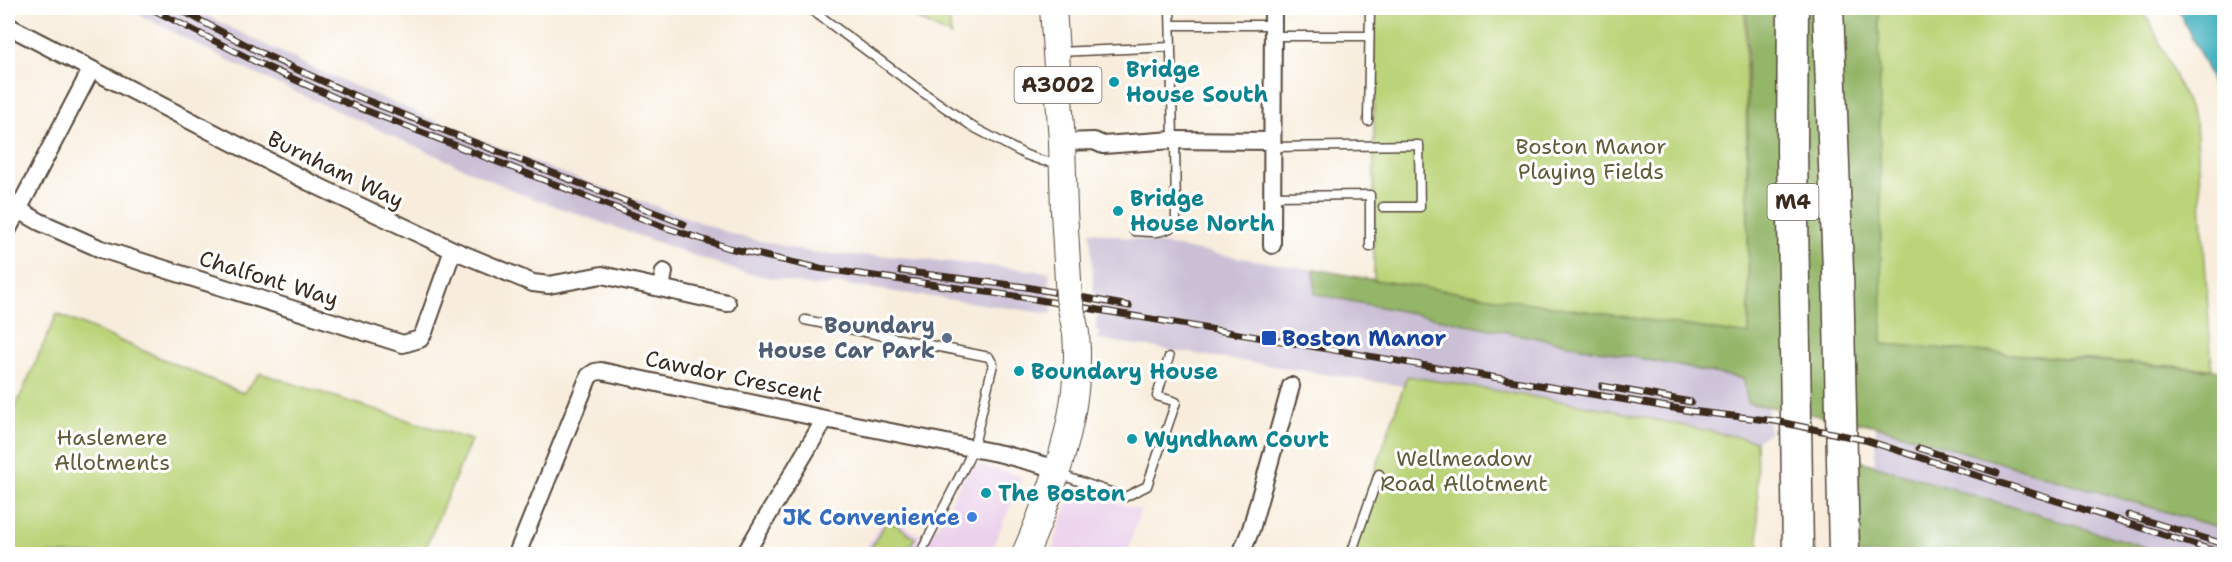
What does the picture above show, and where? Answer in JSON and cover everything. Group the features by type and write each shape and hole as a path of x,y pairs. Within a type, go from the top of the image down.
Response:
{"highway":[{"name":"M4","path":"1793,8 1792,148 1798,555"},
{"name":"M4","path":"1828,8 1839,292 1844,555"}],"main road":[{"name":"A3002","path":"1025,555 1057,471 1073,414 1077,372 1076,333 1069,298 1053,8"}],"street":[{"path":"1272,245 1273,8"},
{"name":"Burnham Way","path":"8,26 309,182 453,250 533,283 549,285 602,275 663,280 727,303"},
{"path":"8,229 90,70"},
{"path":"1062,152 1094,141 1103,145 1174,140 1272,144"},
{"name":"Chalfont Way","path":"19,210 40,222 101,249 403,344 420,339 424,332 453,250"},
{"name":"Cawdor Crescent","path":"517,555 589,376 601,371 971,449 1057,471"},
{"path":"1241,555 1251,529 1291,386"},
{"path":"744,555 825,419"}],"lane":[{"path":"809,8 973,127 1026,155 1043,160 1062,152"},
{"path":"1134,231 1165,230 1176,222 1170,8"},
{"path":"1368,122 1370,8"},
{"path":"1170,25 1369,36"},
{"path":"1056,52 1171,47"},
{"path":"1272,144 1419,145 1420,207 1383,207"},
{"path":"1272,196 1370,195 1370,247"},
{"path":"805,320 989,357 993,364 976,438 968,460 920,555"},
{"path":"1057,471 1125,498 1147,486 1176,402 1157,396 1169,357"},
{"path":"1351,555 1379,474"}],"shaded area":[{"path":"126,8 191,8 317,70 460,131 554,170 738,236 819,254 889,256 1049,272 1052,314 839,284 813,286 741,272 521,194 249,71"},
{"path":"1090,231 1447,291 1763,348 1770,433 1756,441 1601,408 1407,376 1403,386 1098,339 1099,333 1095,328 1100,300 1094,295"},
{"path":"1878,369 2224,436 2224,554 2072,554 1874,481"},
{"path":"972,463 1019,475 1022,479 990,554 921,554"},
{"path":"1072,488 1140,510 1127,554 1054,554 1052,551"},
{"path":"886,514 921,536 911,554 862,554"}],"green space":[{"path":"896,8 949,8 951,36"},
{"name":"Boston Manor Playing Fields","path":"1374,8 1745,8 1749,335 1374,280"},
{"path":"1747,8 1879,8 1882,344 2224,371 2224,529 1873,425 1747,403 1744,379 1315,294 1314,269 1374,280 1749,335"},
{"path":"1879,8 2138,8 2151,24 2196,123 2212,369 1881,344"},
{"name":"Haslemere Allotments","path":"57,314 243,393 260,373 471,440 423,554 8,554 8,424"},
{"name":"Wellmeadow Road Allotment","path":"1407,376 1601,408 1756,441 1759,554 1347,554"},
{"path":"1857,460 2168,554 1858,554"},
{"path":"888,519 915,538 905,554 867,554"}],"water":[{"path":"2177,8 2224,8 2224,118 2205,64"}],"railway":[{"path":"150,8 258,63 347,103 664,227 729,248 818,268 1028,298 1691,411 1775,421 1865,440 2224,554"},
{"path":"177,8 263,54 353,95 684,224"},
{"path":"901,271 1026,287 1129,306"},
{"path":"1602,386 1691,402"},
{"path":"1919,448 1997,473"},
{"path":"2128,515 2224,544"}],"place":[{"name":"Bridge House South","path":"1114,82"},
{"name":"Bridge House North","path":"1118,211"},
{"name":"Boundary House Car Park","path":"947,338"},
{"name":"Boston Manor","path":"1269,338"},
{"name":"Boundary House","path":"1019,371"},
{"name":"Wyndham Court","path":"1132,439"},
{"name":"The Boston","path":"986,493"},
{"name":"JK Convenience","path":"972,517"}]}
